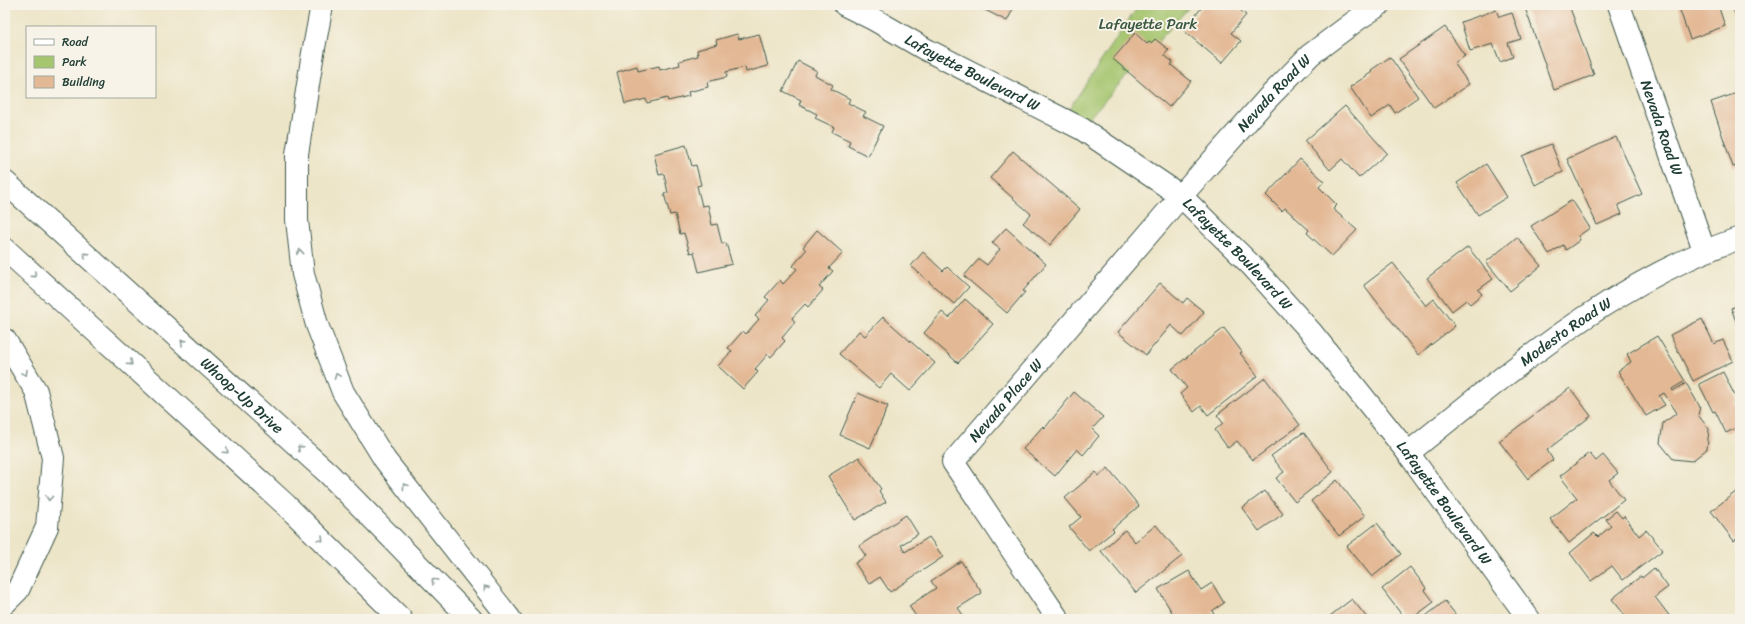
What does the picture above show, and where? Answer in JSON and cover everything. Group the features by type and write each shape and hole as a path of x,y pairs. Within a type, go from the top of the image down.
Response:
{"main road":[{"path":"322,5 297,154 297,220 303,274 317,325 343,392 385,460 510,619"},
{"name":"Lafayette Boulevard W","path":"845,5 879,12 925,49 1082,129 1181,196 1252,266 1312,333 1408,452 1528,619"},
{"name":"Nevada Road W","path":"1181,196 1267,99 1310,55 1379,5"},
{"name":"Nevada Road W","path":"1619,5 1704,250"},
{"name":"Whoop-Up Drive","path":"5,182 329,474 471,619"},
{"name":"Nevada Place W","path":"1058,619 953,462 1181,196"},
{"name":"Modesto Road W","path":"1408,452 1524,360 1582,318 1627,291 1704,250 1740,238"},
{"path":"5,249 286,505 401,619"},
{"path":"5,340 36,391 53,458 47,527 18,590 5,603"}],"green space":[{"name":"Lafayette Park","path":"1139,5 1191,5 1088,119 1068,110"}],"building":[{"path":"975,5 1015,5 1007,21"},
{"path":"1204,5 1234,5 1246,15 1231,33 1241,41 1222,63 1183,30"},
{"path":"1524,5 1569,5 1594,75 1554,90"},
{"path":"1678,5 1718,5 1725,26 1690,39"},
{"path":"1732,5 1740,5 1740,18 1737,20"},
{"path":"1496,10 1499,17 1512,13 1521,39 1508,43 1513,57 1500,62 1493,44 1470,51 1461,22"},
{"path":"1445,27 1465,56 1454,63 1469,84 1434,108 1399,59"},
{"path":"1135,33 1147,44 1149,42 1151,43 1155,39 1169,50 1164,55 1173,62 1171,65 1191,81 1169,107 1113,59"},
{"path":"737,34 739,39 759,34 768,66 746,72 745,67 726,72 727,77 707,82 708,87 688,92 689,96 668,101 667,98 647,103 646,99 625,104 617,72 637,66 638,71 659,66 660,70 680,65 679,61 698,56 697,50 717,44 716,40"},
{"path":"1390,57 1418,97 1395,113 1390,105 1371,118 1350,87"},
{"path":"798,61 817,71 815,75 833,85 831,89 850,99 848,103 866,112 863,116 883,126 868,156 848,146 850,141 832,132 834,127 815,118 817,114 799,105 801,100 783,91"},
{"path":"1740,92 1740,165 1733,167 1711,102"},
{"path":"1345,106 1387,153 1359,178 1342,159 1330,170 1305,141"},
{"path":"1616,137 1642,194 1618,205 1622,214 1597,225 1567,159"},
{"path":"1551,144 1563,172 1535,185 1522,156"},
{"path":"686,145 692,166 696,165 701,185 697,186 702,206 708,205 712,225 717,224 722,244 726,243 732,264 699,272 694,252 690,253 684,233 680,234 675,214 670,215 664,194 668,193 664,174 659,175 654,154"},
{"path":"1013,151 1080,209 1050,245 1023,223 1031,214 990,178"},
{"path":"1300,159 1324,181 1319,187 1337,205 1333,209 1357,230 1332,256 1307,233 1309,230 1285,208 1282,211 1266,195"},
{"path":"1486,164 1507,197 1478,215 1457,183"},
{"path":"1572,200 1590,228 1578,236 1580,240 1566,250 1563,245 1549,254 1531,226"},
{"path":"1006,228 1046,264 1007,313 964,276 979,259 987,265 1000,249 992,243"},
{"path":"817,230 843,253 829,268 833,271 819,287 823,290 808,307 805,304 792,318 795,322 782,338 785,341 771,357 768,354 755,369 758,372 743,389 718,366 732,351 728,348 743,331 746,334 759,319 755,316 769,300 765,297 780,280 783,284 797,269 793,266 806,250 803,247"},
{"path":"1517,237 1541,266 1510,291 1486,262"},
{"path":"1468,247 1493,279 1478,290 1482,294 1470,304 1466,300 1452,311 1427,278"},
{"path":"923,252 943,271 947,267 969,287 954,304 911,266"},
{"path":"1393,263 1426,306 1434,299 1455,326 1418,355 1364,285"},
{"path":"1160,283 1183,303 1187,298 1204,312 1183,336 1171,325 1146,355 1118,332"},
{"path":"965,299 993,324 958,363 924,333 942,312 949,318"},
{"path":"1740,305 1740,332 1731,308"},
{"path":"883,317 935,363 910,391 891,374 879,388 839,354 859,331 865,336"},
{"path":"1702,319 1714,344 1723,340 1733,361 1693,381 1670,335"},
{"path":"1224,328 1242,352 1240,353 1258,376 1208,415 1201,406 1194,412 1180,394 1187,388 1172,369"},
{"path":"1657,336 1685,381 1672,389 1673,391 1686,383 1700,407 1698,415 1709,429 1707,449 1692,461 1673,459 1660,443 1663,423 1677,413 1664,393 1659,396 1665,405 1646,416 1618,371 1631,362 1627,354"},
{"path":"1723,372 1737,400 1734,402 1740,415 1740,426 1726,433 1715,411 1713,412 1699,384"},
{"path":"1265,378 1300,425 1253,460 1237,441 1228,448 1215,430 1223,423 1217,415"},
{"path":"1570,388 1591,416 1547,450 1553,460 1528,479 1499,441"},
{"path":"1074,392 1103,417 1092,429 1099,436 1083,455 1077,449 1055,476 1023,449 1043,426 1045,428"},
{"path":"858,393 888,406 870,448 840,435"},
{"path":"1304,433 1333,472 1295,502 1276,478 1284,472 1271,456"},
{"path":"1589,453 1596,461 1603,455 1618,473 1609,480 1624,500 1569,543 1550,519 1577,498 1560,476"},
{"path":"859,457 881,489 879,491 886,502 855,520 828,476"},
{"path":"1108,468 1139,506 1112,529 1114,531 1089,551 1069,527 1081,517 1065,498 1096,472 1099,476"},
{"path":"1337,480 1365,516 1339,536 1311,501"},
{"path":"1265,491 1283,514 1259,531 1242,508"},
{"path":"1737,491 1740,494 1740,536 1734,541 1711,511"},
{"path":"1616,511 1622,518 1624,516 1639,536 1646,530 1663,550 1623,580 1612,566 1591,581 1570,553 1594,533 1598,537 1611,526 1606,519"},
{"path":"906,515 918,534 901,545 905,552 929,537 943,557 890,592 880,577 869,584 855,563 866,556 859,546"},
{"path":"1377,523 1401,554 1372,577 1347,546"},
{"path":"1156,525 1182,556 1136,593 1101,551 1125,530 1135,542"},
{"path":"961,561 982,593 958,608 966,619 918,619 909,606 936,588 931,581"},
{"path":"1410,567 1427,589 1425,590 1434,602 1411,619 1405,619 1382,589"},
{"path":"1654,568 1668,587 1655,597 1671,618 1628,619 1612,599 1641,576 1642,578"},
{"path":"1189,571 1201,590 1212,583 1224,603 1212,611 1217,619 1173,619 1171,616 1173,614 1158,589"},
{"path":"1352,599 1368,619 1326,619"},
{"path":"1445,601 1459,619 1422,619"}]}
